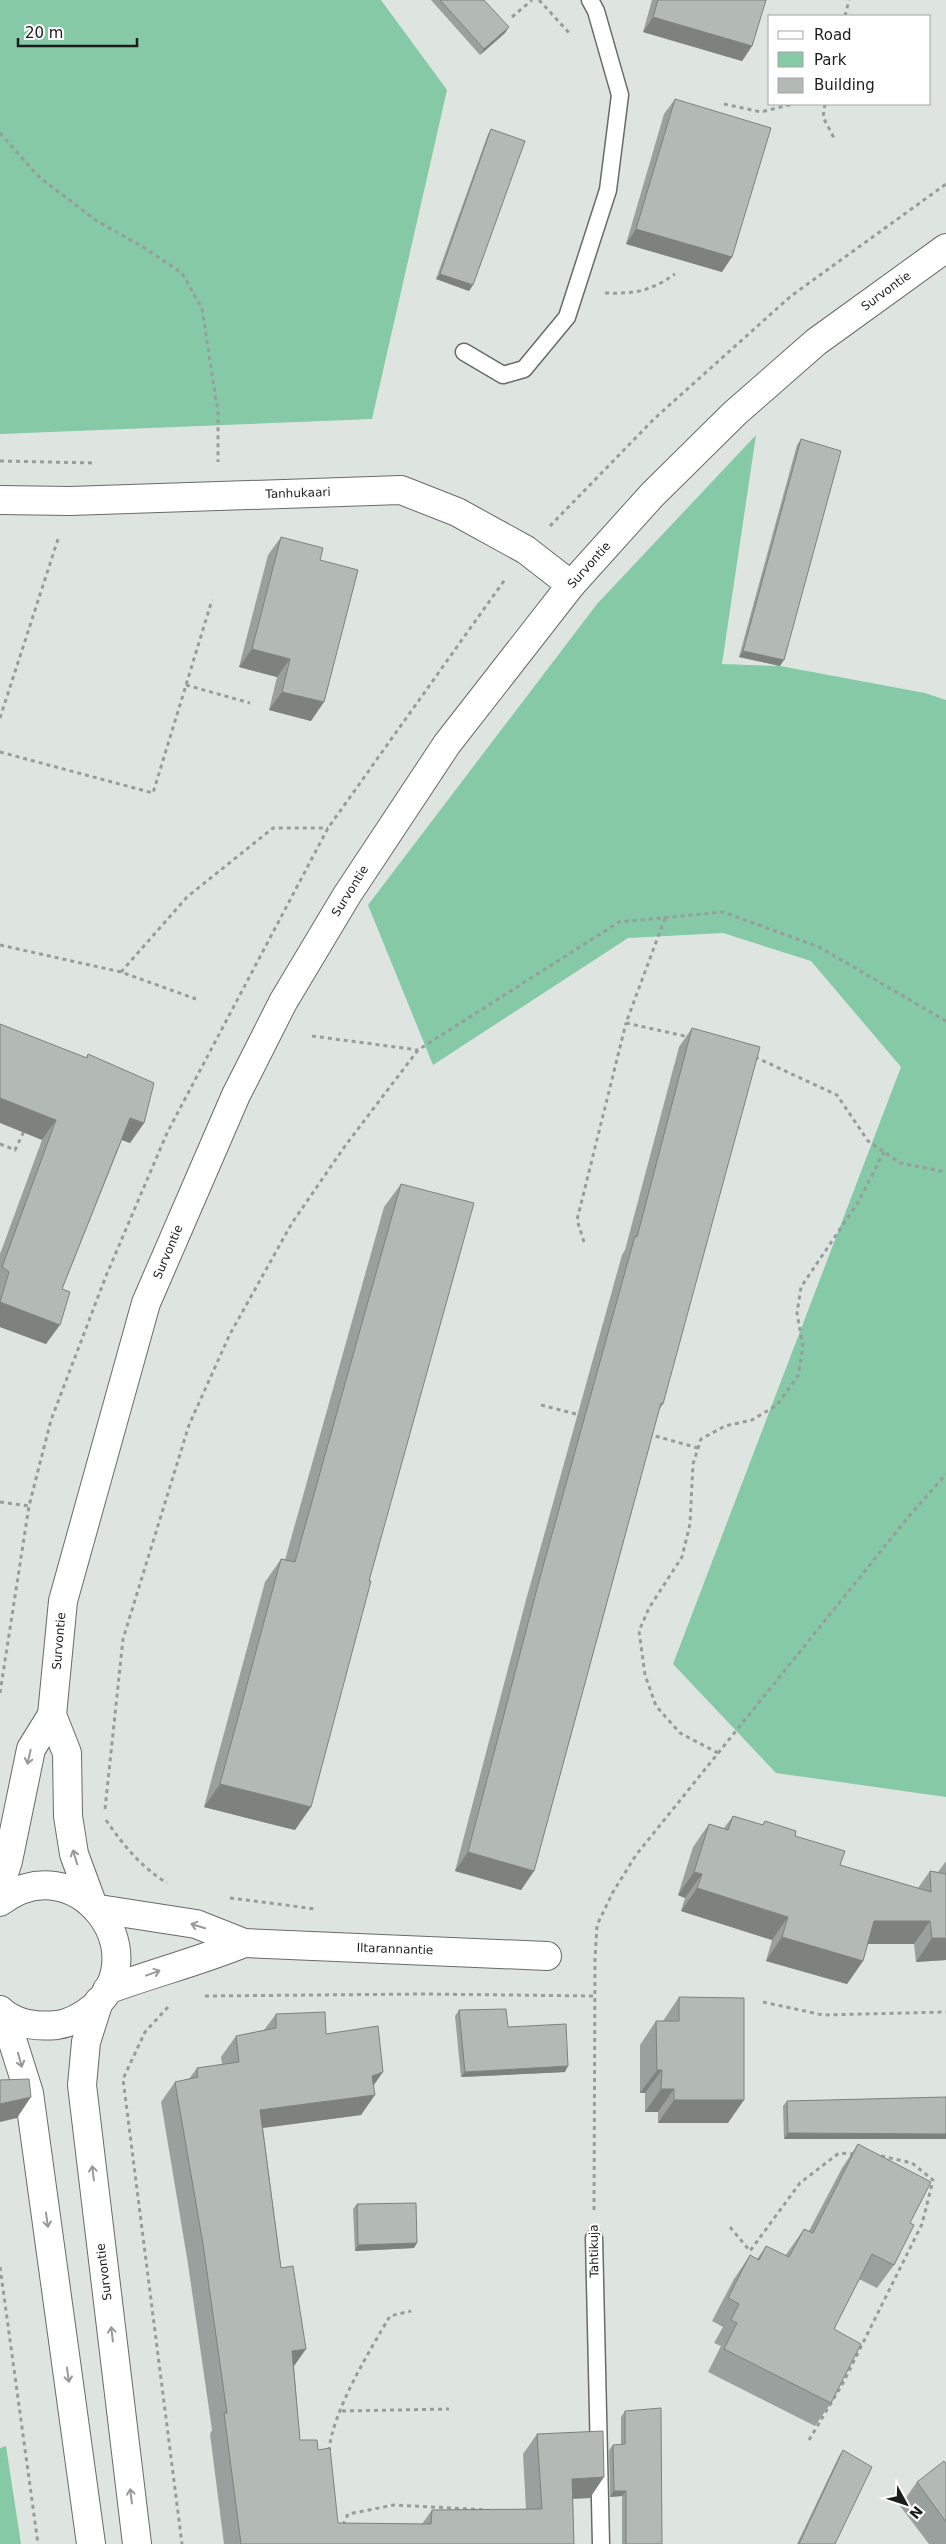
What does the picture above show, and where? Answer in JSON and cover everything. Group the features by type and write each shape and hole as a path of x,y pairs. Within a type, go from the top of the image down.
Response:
{"main road":[{"name":"Survontie","path":"137,2544 82,2085 86,2042 115,1970 115,1948 110,1928 96,1906 74,1854 68,1816 66,1753 52,1715 63,1601 146,1303 236,1095 283,1002 352,887 447,744 571,585 652,495 734,413 816,342 946,248"},
{"name":"Tanhukaari","path":"0,500 70,501 401,490 457,512 526,550 571,585"},
{"name":"Survontie","path":"0,1886 8,1861 30,1749 52,1715"},
{"path":"0,1902 10,1894 31,1886 52,1885 74,1891 96,1906"},
{"name":"Iltarannantie","path":"96,1906 196,1924 244,1943 547,1956"},
{"name":"Iltarannantie","path":"103,1996 177,1965 207,1958 244,1943"},
{"path":"2,2012 23,2023 44,2027 65,2024 84,2015 103,1996"},
{"path":"2,2012 29,2093 91,2544"}],"lane":[{"path":"464,352 503,376 524,369 567,317 608,190 620,95 596,11 590,0"},
{"name":"Tahtikuja","path":"594,2238 601,2544"}],"path":[{"path":"512,17 532,0"},
{"path":"845,15 849,0"},
{"path":"724,104 761,112 789,105"},
{"path":"825,105 823,116 834,138"},
{"path":"0,133 40,177 97,221 143,247 182,273 202,309 218,412 218,479 221,496"},
{"path":"575,293 631,294 658,287 675,274"},
{"path":"0,718 70,501 86,463"},
{"path":"0,752 153,793 212,600"},
{"path":"186,685 250,703"},
{"path":"121,972 187,897 273,828 328,828"},
{"path":"180,1922 182,1892 150,1873 124,1846 104,1818 123,1639 189,1425 230,1334 292,1223 345,1146 418,1050 619,922 723,912 819,947 946,1021"},
{"path":"584,1242 577,1220 626,1023 665,918"},
{"path":"0,945 121,972 196,998"},
{"path":"626,1023 693,1038"},
{"path":"312,1036 418,1050"},
{"path":"752,1056 837,1096 868,1141 900,1163 946,1172"},
{"path":"0,1144 15,1150 27,1124"},
{"path":"718,1754 680,1734 656,1706 644,1675 639,1630 649,1608 682,1557 690,1524 693,1464 701,1439 725,1426 752,1420 777,1404 798,1376 803,1347 797,1313 801,1287 857,1204 884,1152"},
{"path":"541,1405 588,1417"},
{"path":"643,1432 698,1448"},
{"name":"Tahtikuja","path":"594,2238 593,1996 597,1925 613,1892 636,1855 910,1515 946,1474"},
{"path":"0,1502 29,1506"},
{"path":"229,1898 323,1910"},
{"path":"177,1965 177,1997 145,2032 123,2079 182,2544"},
{"path":"177,1997 425,1994 593,1996"},
{"path":"762,2002 823,2015 946,2012"},
{"path":"730,2227 750,2251 800,2183 839,2153 864,2154"},
{"path":"809,2440 843,2382 922,2224 933,2180 912,2163 873,2154"},
{"path":"0,2267 38,2544"},
{"path":"329,2458 330,2439 355,2376 390,2316 411,2311"},
{"path":"342,2411 449,2410"},
{"path":"340,2532 348,2514 394,2505 495,2510"}],"green space":[{"path":"0,0 381,0 447,90 372,419 0,434"},
{"path":"756,435 722,664 780,666 925,693 946,700 946,1797 776,1773 673,1664 901,1067 811,961 723,933 628,938 433,1065 368,905 597,604"},
{"path":"6,2446 21,2544 0,2544 0,2448"}],"building":[{"path":"440,0 484,0 509,27 484,49"},
{"path":"658,0 766,0 752,46 653,17"},
{"path":"675,99 771,128 732,257 636,229"},
{"path":"491,129 525,141 473,285 440,274"},
{"path":"801,439 841,451 784,660 743,651"},
{"path":"281,537 323,548 320,560 358,570 324,702 282,692 290,659 252,649"},
{"path":"0,1024 87,1058 88,1054 154,1083 144,1123 130,1118 62,1289 70,1292 60,1325 0,1302 9,1272 2,1267 56,1120 0,1098"},
{"path":"692,1028 760,1047 534,1871 468,1852 539,1581 635,1236 637,1237"},
{"path":"401,1184 474,1203 369,1581 371,1581 311,1807 220,1784 281,1559 295,1562"},
{"path":"733,1816 763,1825 765,1821 796,1831 795,1836 845,1851 840,1865 931,1892 930,1871 946,1874 946,1938 932,1938 930,1921 874,1921 863,1961 782,1937 788,1917 697,1888 702,1874 694,1872 709,1824 728,1830"},
{"path":"679,1997 744,1998 744,2100 674,2100 674,2089 661,2089 662,2070 657,2070 656,2021 679,2021"},
{"path":"506,2009 508,2027 566,2024 568,2066 465,2072 459,2010"},
{"path":"325,2012 326,2034 378,2026 383,2072 372,2076 375,2095 260,2110 281,2268 293,2266 306,2349 292,2351 300,2440 317,2440 318,2450 330,2448 338,2523 431,2524 432,2510 542,2509 537,2434 603,2431 604,2477 572,2479 574,2544 241,2544 224,2413 227,2413 203,2244 175,2082 198,2077 197,2068 239,2062 236,2036 276,2028 276,2014"},
{"path":"29,2079 31,2097 0,2104 0,2080"},
{"path":"946,2097 946,2134 788,2133 787,2101"},
{"path":"858,2144 931,2182 910,2223 914,2225 894,2265 872,2254 834,2329 861,2344 831,2403 724,2349 737,2323 731,2320 739,2304 728,2298 750,2255 759,2260 766,2246 789,2257 804,2229 813,2233"},
{"path":"416,2203 417,2243 358,2245 357,2204"},
{"path":"661,2408 662,2544 626,2544 626,2491 614,2491 613,2445 625,2444 625,2411"},
{"path":"843,2450 872,2467 835,2544 799,2544"},
{"path":"944,2461 946,2464 946,2522 917,2482"}]}
